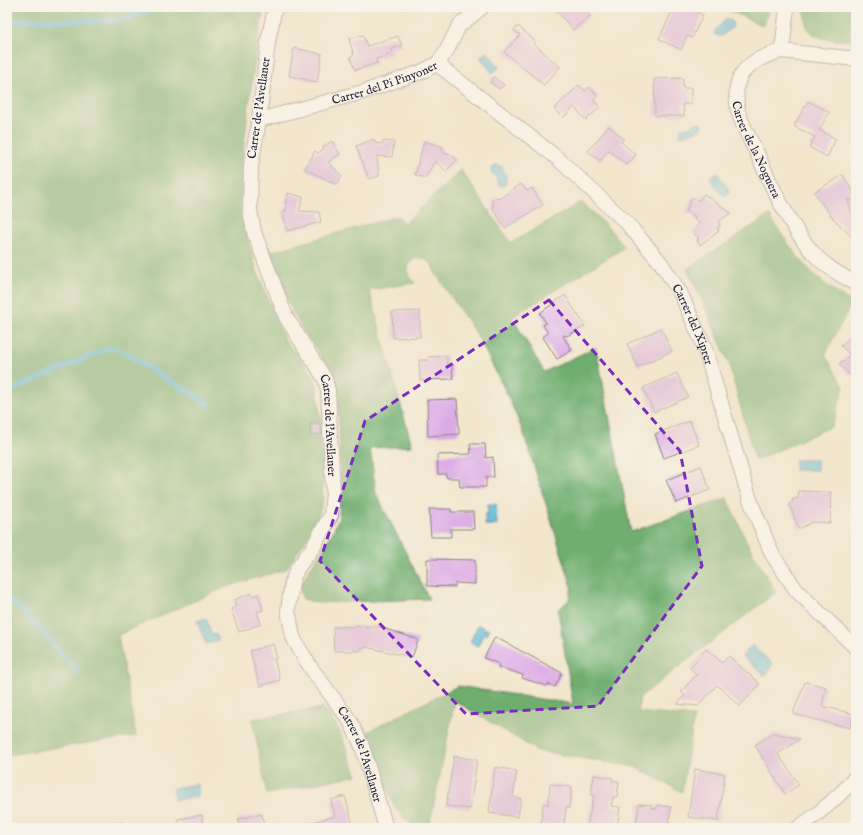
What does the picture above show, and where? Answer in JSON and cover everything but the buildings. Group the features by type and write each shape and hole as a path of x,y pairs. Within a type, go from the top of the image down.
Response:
{"street":[{"name":"Carrer de l'Avellaner","path":"275,7 268,42 259,120 253,153 249,191 250,210 254,232 286,317 322,371 328,390 332,492 331,515 313,547 297,569 289,598 288,610 293,637 310,668 350,721 362,746 386,828"},
{"name":"Carrer del Pi Pinyoner","path":"259,120 370,90 421,72 437,64 446,52 459,26 482,7"},
{"path":"786,7 782,51 856,59"},
{"name":"Carrer de la Noguera","path":"782,51 768,55 750,64 740,76 736,90 738,111 775,192 800,234 814,253 827,265 856,284"},
{"name":"Carrer del Xiprer","path":"437,64 556,157 626,222 661,263 681,294 704,346 750,500 772,554 796,590 856,648"},
{"path":"798,828 822,812 842,794 856,778"}],"highlighted area":[{"path":"549,300 680,451 702,566 598,706 466,714 320,561 365,421"}],"green space":[{"path":"7,7 264,7 255,59 243,151 240,213 257,271 284,339 313,375 317,387 321,424 310,424 310,434 321,434 323,500 314,528 286,569 226,587 118,635 136,736 7,755"},
{"path":"721,7 769,7 764,26"},
{"path":"805,7 856,7 856,41 828,39 819,37 812,33 807,27"},
{"path":"461,170 511,243 581,202 600,219 625,247 512,317 544,372 596,347 631,532 727,498 749,546 776,592 640,697 638,712 694,717 682,792 635,767 538,751 455,701 429,828 417,826 406,820 392,801 367,732 458,686 573,704 558,610 569,600 572,587 523,431 505,390 478,337 436,274 431,263 423,258 414,259 409,265 409,274 415,283 369,290 412,446 370,448 376,493 429,599 317,603 303,599 300,585 333,532 339,517 341,492 338,394 329,368 300,326 288,302 271,252 398,216 404,224"},
{"path":"769,215 804,264 825,284 852,302 825,355 844,387 832,426 755,461 729,364 702,299 687,269"},
{"path":"324,708 338,728 357,775 267,794 252,719"}],"water":[{"path":"726,19 732,21 733,27 721,36 715,35 715,30"},
{"path":"487,52 500,67 492,73 480,57"},
{"path":"697,122 702,125 700,130 683,136 680,135 681,128 689,127"},
{"path":"496,165 502,167 506,175 506,184 504,186 499,185 497,179 491,172 492,168"},
{"path":"717,173 729,190 726,197 721,194 710,178"},
{"path":"795,460 817,460 817,470 795,470"},
{"path":"488,504 496,504 497,525 485,525 485,514 488,514"},
{"path":"206,618 212,635 216,634 218,640 206,644 197,621"},
{"path":"478,625 489,630 487,635 484,633 478,646 470,642"},
{"path":"752,645 773,664 765,676 742,656"},
{"path":"197,784 199,796 174,800 173,788"}],"waterway":[{"path":"7,23 18,20 117,21 161,7"},
{"path":"7,392 106,349 116,348 210,405"},
{"path":"7,599 24,612 79,673"}]}
